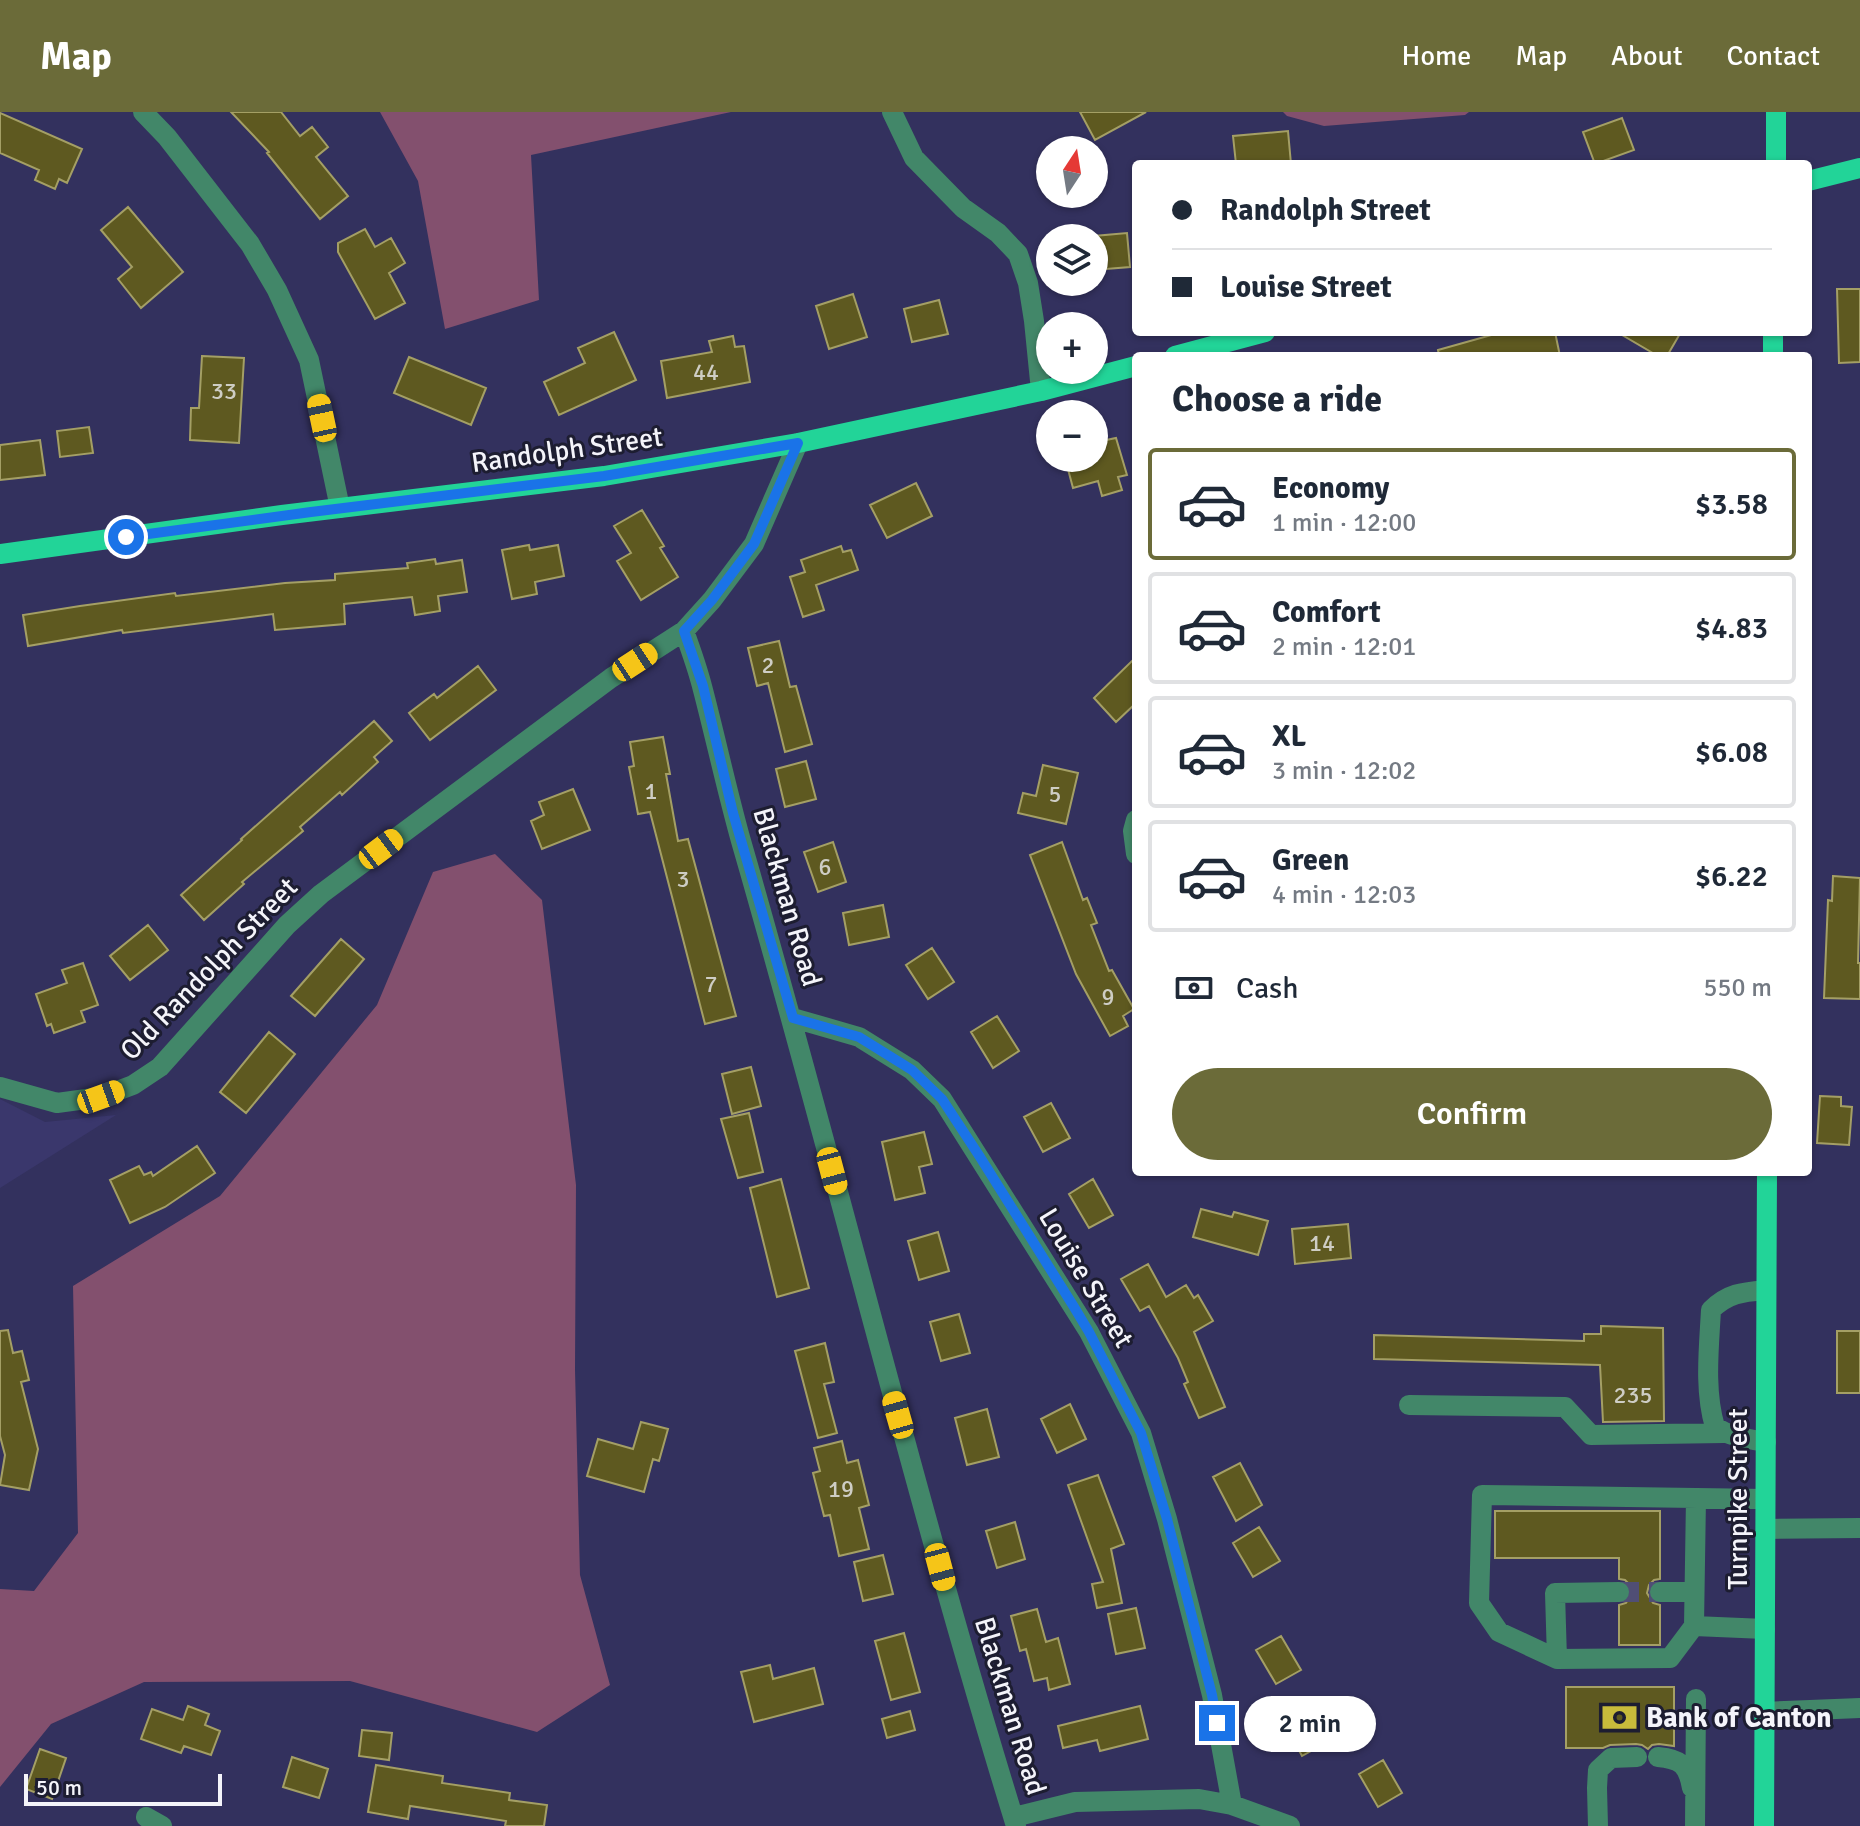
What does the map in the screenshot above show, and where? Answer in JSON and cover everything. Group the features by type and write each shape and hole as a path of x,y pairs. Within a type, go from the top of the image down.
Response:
{"main road":[{"path":"1776,112 1776,160"},
{"path":"1812,180 1860,168"},
{"path":"1206,352 1236,348 1258,336"},
{"name":"Randolph Street","path":"0,554 604,476 798,443 1041,391 1132,367"},
{"name":"Turnpike Street","path":"1764,1826 1767,1176"}],"street":[{"path":"143,112 167,137 250,244 277,290 309,360 340,508"},
{"path":"892,112 914,158 963,208 998,233 1018,254 1028,283 1041,391"},
{"name":"Old Randolph Street","path":"0,1087 57,1103 101,1097 133,1085 160,1067 287,925 321,894 611,678 684,631 754,544 798,443"},
{"name":"Blackman Road","path":"684,631 703,686 733,813 793,1018 889,1385 1015,1822"},
{"name":"Louise Street","path":"793,1018 859,1037 912,1070 942,1099 1089,1332 1141,1433 1167,1519 1212,1695 1232,1805"},
{"path":"1766,1290 1743,1292 1722,1299 1711,1310 1708,1370 1711,1415 1715,1427 1741,1439 1766,1442"},
{"path":"1409,1405 1565,1407 1591,1435 1724,1433"},
{"path":"1696,1498 1694,1626 1670,1658 1557,1659 1499,1632 1479,1603 1482,1495 1696,1498 1765,1499"},
{"path":"1766,1529 1860,1528"},
{"path":"1557,1659 1555,1593 1619,1592"},
{"path":"1660,1592 1694,1592"},
{"path":"1694,1626 1765,1629"},
{"path":"1695,1819 1696,1699"},
{"path":"1763,1712 1859,1703"},
{"path":"1598,1826 1598,1770 1611,1758 1637,1757"},
{"path":"1658,1757 1676,1760 1686,1767 1695,1819"},
{"path":"1015,1822 1075,1802 1199,1799 1232,1805 1290,1826"}],"shaded area":[{"path":"380,112 731,112 531,155 539,300 445,329 418,181"},
{"path":"1283,112 1469,112 1465,115 1324,126 1287,116"},
{"path":"495,854 542,900 576,1185 575,1370 580,1575 610,1685 537,1732 350,1681 144,1682 51,1724 0,1787 0,1589 34,1591 78,1533 73,1286 220,1196 377,1005 433,872"},
{"path":"0,1099 45,1122 116,1115 0,1188"}],"building":[{"path":"231,112 281,112 300,136 312,127 328,147 316,157 348,196 320,219 269,152"},
{"path":"1080,112 1146,112 1102,136 1093,136"},
{"path":"0,113 82,149 67,183 59,179 55,189 35,180 39,170 0,153"},
{"path":"1622,118 1634,150 1606,160 1594,160 1583,132"},
{"path":"1288,131 1291,160 1236,160 1233,136"},
{"path":"128,207 183,272 141,308 118,279 132,267 101,230"},
{"path":"365,229 375,247 391,238 405,263 389,273 405,303 375,319 338,252 338,243"},
{"path":"1127,233 1130,267 1108,269 1108,235"},
{"path":"1837,289 1860,289 1860,362 1839,363"},
{"path":"853,294 867,337 829,349 816,306"},
{"path":"939,300 948,334 912,342 904,309"},
{"path":"614,332 636,380 559,415 544,382 585,363 578,348"},
{"path":"733,336 735,347 744,346 750,382 667,398 661,361 712,352 709,341"},
{"path":"1488,336 1556,336 1559,352 1438,352"},
{"path":"1624,336 1679,336 1669,352 1651,352"},
{"path":"202,356 244,358 239,443 190,440 191,408 199,408"},
{"path":"409,357 486,388 471,425 394,393"},
{"path":"89,427 93,453 60,457 57,431"},
{"path":"1116,438 1127,475 1118,477 1122,490 1102,496 1098,481 1073,488 1069,472 1108,472 1108,440"},
{"path":"40,440 45,475 0,480 0,445"},
{"path":"916,483 932,516 887,538 870,505"},
{"path":"642,510 678,577 641,600 617,561 631,553 614,526"},
{"path":"529,545 530,550 558,545 564,576 535,582 537,594 512,599 502,550"},
{"path":"841,546 843,552 851,550 858,570 816,585 824,610 803,617 790,577 805,572 801,560"},
{"path":"435,559 436,564 462,560 467,592 438,596 440,611 415,615 412,597 344,604 345,624 275,630 273,614 123,633 122,630 28,646 23,615 175,593 176,596 335,580 335,574 408,568 407,563"},
{"path":"779,641 790,687 796,686 812,744 785,752 768,683 757,686 748,648"},
{"path":"1132,661 1132,707 1116,722 1094,698"},
{"path":"478,666 496,690 430,740 409,713 434,694 437,698"},
{"path":"374,721 392,741 374,757 378,762 300,827 303,831 242,882 244,884 204,920 181,895"},
{"path":"663,737 678,841 688,839 736,1016 705,1024 650,812 638,814 629,767 634,766 630,742"},
{"path":"806,761 816,799 785,807 776,769"},
{"path":"1043,765 1078,773 1066,824 1018,813 1023,793 1036,796"},
{"path":"573,789 590,830 542,849 531,821 544,815 539,802"},
{"path":"833,842 846,882 818,892 804,852"},
{"path":"1062,842 1083,900 1087,898 1097,923 1091,925 1109,971 1112,970 1132,1005 1132,1010 1123,1016 1128,1026 1110,1036 1076,974 1030,855"},
{"path":"1833,876 1860,878 1860,999 1824,998 1828,900 1832,901"},
{"path":"883,905 889,937 849,945 843,913"},
{"path":"148,925 168,950 130,980 110,956"},
{"path":"341,939 364,959 315,1016 291,996"},
{"path":"932,948 954,982 928,999 906,965"},
{"path":"83,963 98,1005 81,1011 85,1022 54,1033 51,1024 47,1026 36,994 67,983 62,970"},
{"path":"997,1016 1019,1051 993,1068 971,1032"},
{"path":"269,1032 295,1054 246,1113 220,1092"},
{"path":"751,1067 761,1106 732,1114 722,1074"},
{"path":"1820,1096 1841,1097 1841,1106 1852,1107 1849,1145 1817,1143"},
{"path":"1051,1103 1070,1138 1043,1152 1024,1117"},
{"path":"749,1113 763,1172 738,1178 721,1119"},
{"path":"924,1132 932,1164 919,1167 925,1193 895,1200 882,1142"},
{"path":"197,1146 215,1173 165,1207 130,1223 110,1180 139,1166 144,1175 151,1172 153,1176"},
{"path":"781,1179 809,1288 777,1297 750,1188"},
{"path":"1093,1179 1113,1215 1089,1228 1069,1194"},
{"path":"1201,1209 1232,1217 1234,1212 1268,1221 1258,1255 1193,1237"},
{"path":"1348,1224 1351,1258 1295,1264 1292,1229"},
{"path":"938,1232 949,1271 919,1280 908,1241"},
{"path":"1148,1264 1166,1297 1186,1285 1194,1298 1198,1295 1213,1321 1194,1332 1225,1407 1199,1418 1184,1384 1188,1382 1178,1358 1149,1306 1140,1311 1121,1279"},
{"path":"959,1314 970,1353 941,1361 930,1322"},
{"path":"1601,1326 1663,1328 1664,1421 1603,1422 1600,1365 1374,1359 1374,1335 1584,1341 1584,1334 1601,1334"},
{"path":"8,1330 13,1353 22,1351 29,1380 21,1382 38,1449 29,1490 0,1485 5,1455 0,1436 0,1331"},
{"path":"1837,1331 1860,1331 1860,1393 1837,1393"},
{"path":"825,1343 834,1382 824,1384 837,1433 818,1438 795,1351"},
{"path":"1070,1404 1086,1439 1057,1453 1041,1419"},
{"path":"987,1409 999,1457 967,1465 955,1418"},
{"path":"641,1422 668,1429 659,1461 653,1459 644,1492 587,1476 598,1439 633,1449"},
{"path":"842,1441 847,1463 858,1460 869,1505 859,1508 869,1549 839,1556 830,1515 824,1516 813,1473 820,1471 814,1448"},
{"path":"1240,1463 1262,1505 1236,1521 1213,1477"},
{"path":"1098,1475 1124,1544 1111,1549 1122,1603 1097,1608 1092,1584 1103,1582 1068,1485"},
{"path":"1495,1511 1660,1511 1660,1579 1649,1585 1647,1593 1653,1603 1660,1605 1660,1645 1619,1645 1619,1605 1626,1603 1632,1593 1630,1585 1619,1579 1619,1558 1495,1558"},
{"path":"1015,1522 1025,1559 997,1568 986,1531"},
{"path":"1259,1527 1280,1561 1253,1577 1233,1543"},
{"path":"883,1555 893,1594 863,1601 854,1562"},
{"path":"1136,1608 1145,1648 1116,1654 1108,1614"},
{"path":"1037,1609 1046,1642 1058,1638 1070,1684 1049,1690 1047,1678 1034,1681 1026,1649 1020,1651 1011,1616"},
{"path":"904,1633 920,1692 891,1700 875,1641"},
{"path":"1281,1636 1301,1670 1276,1684 1256,1650"},
{"path":"770,1665 773,1679 814,1668 823,1704 754,1722 741,1672"},
{"name":"Bank of Canton","path":"1566,1687 1674,1687 1674,1746 1659,1744 1648,1749 1636,1744 1566,1748"},
{"path":"188,1706 209,1714 205,1725 220,1731 211,1755 184,1746 181,1753 141,1739 152,1709 183,1720"},
{"path":"1140,1706 1148,1739 1100,1751 1097,1740 1063,1748 1058,1726"},
{"path":"1309,1706 1329,1741 1302,1756 1283,1721"},
{"path":"910,1711 915,1730 887,1738 882,1719"},
{"path":"362,1730 392,1733 389,1760 359,1756"},
{"path":"40,1749 66,1758 52,1799 26,1789"},
{"path":"292,1757 328,1769 319,1798 283,1787"},
{"path":"1383,1760 1402,1793 1378,1807 1359,1774"},
{"path":"376,1765 443,1776 442,1783 510,1793 509,1800 547,1805 544,1826 505,1826 506,1821 410,1806 408,1819 368,1812"}],"tunnel":[{"path":"1619,1592 1660,1592"}],"place":[{"name":"Bank of Canton","path":"1620,1718"}],"route":[{"path":"126,537 604,476 798,443 754,544 684,631 703,686 733,813 793,1018 859,1037 912,1070 942,1099 1089,1332 1141,1433 1167,1519 1217,1723"}]}
